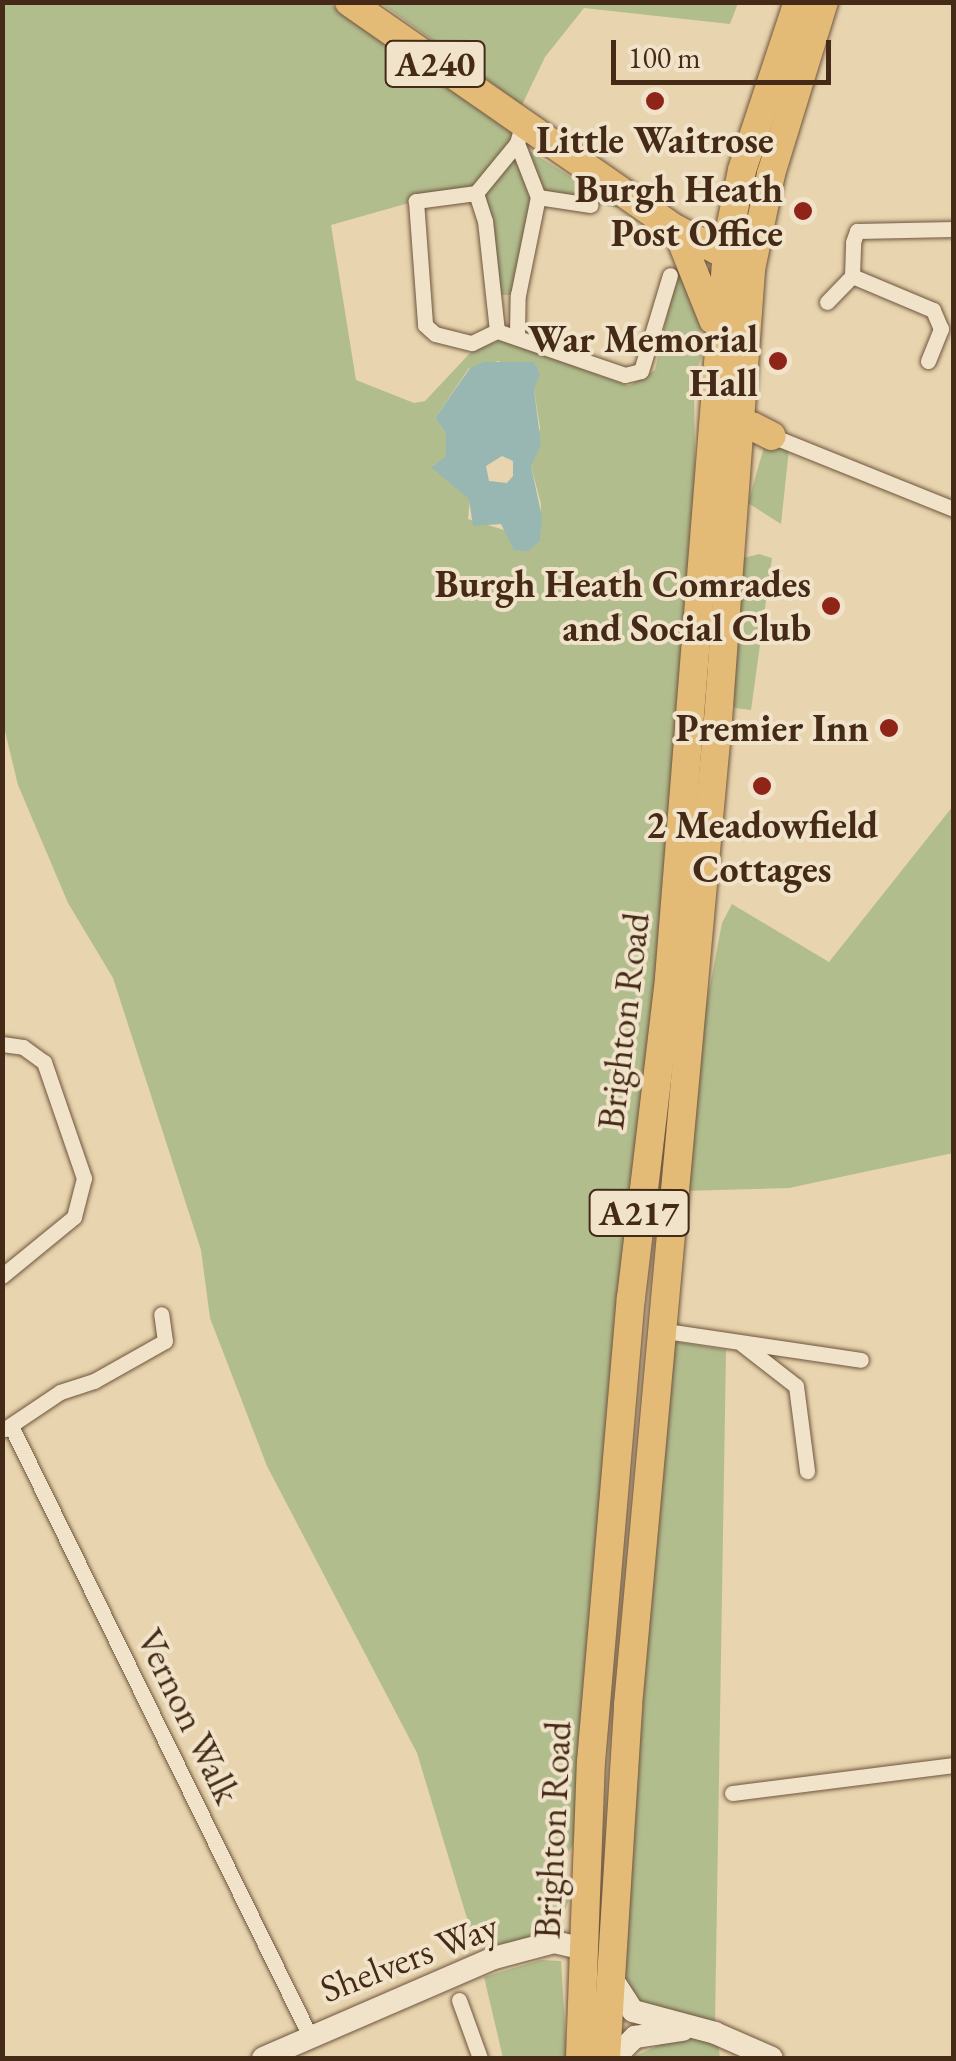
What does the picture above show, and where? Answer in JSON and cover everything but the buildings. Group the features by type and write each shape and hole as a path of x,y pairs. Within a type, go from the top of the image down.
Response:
{"highway":[{"name":"A240","path":"349,2 520,134 676,229 744,258"},
{"name":"Brighton Road","path":"580,2058 584,1949 602,1896 659,1330 736,474 744,258 732,211 798,2"},
{"name":"Brighton Road","path":"606,2058 608,1971 602,1896 597,1687 645,1154 669,978 718,345 824,2"},
{"path":"718,345 704,285 676,229 712,230 732,211"},
{"path":"712,441 739,426 772,436"},
{"path":"736,474 755,440 772,436"}],"street":[{"path":"520,134 476,193 416,201 425,325 472,343 496,330 517,334 625,374 641,371 670,275"},
{"path":"517,334 518,296 538,197 520,134"},
{"path":"476,193 496,294 496,330"},
{"path":"538,197 590,206"},
{"path":"827,302 852,276 857,231 954,229"},
{"path":"852,276 932,310 941,329 928,361"},
{"path":"496,294 518,296"},
{"path":"772,436 954,509"},
{"path":"2,1044 24,1047 44,1062 84,1178 74,1217 2,1276"},
{"name":"Vernon Walk","path":"161,1314 165,1341 94,1381 60,1392 6,1428 309,2034"},
{"path":"659,1330 734,1338 861,1360"},
{"path":"734,1338 796,1386 807,1471"},
{"path":"732,1793 954,1765"},
{"path":"554,1942 570,1934 602,1896"},
{"name":"Shelvers Way","path":"263,2058 309,2034 494,1958 554,1942 584,1949"},
{"path":"608,1971 633,2010 700,2028 772,2058"},
{"path":"459,2000 480,2058"},
{"path":"614,2058 636,2038 700,2028"}],"green space":[{"path":"2,3 328,3 512,131 517,143 620,208 539,198 518,295 496,295 475,193 416,201 331,225 356,380 414,403 425,401 472,351 501,340 629,386 655,370 680,256 698,290 703,351 694,380 695,469 666,885 573,1845 563,1860 569,1900 561,1920 536,1938 476,1948 417,1753 267,1466 210,1318 201,1250 113,978 68,903 18,785 2,719","holes":["499,361 534,389 540,428 531,466 541,504 540,541 468,519 470,499 432,466 446,457 446,433 435,418 469,368"]},
{"path":"381,3 738,3 730,24 584,8 545,57 522,105"},
{"path":"764,447 789,449 781,524 748,503"},
{"path":"759,554 772,558 751,710 735,708 727,694 736,560"},
{"path":"953,806 953,1153 789,1188 683,1191 691,1085 722,923 732,904 829,962"},
{"path":"670,1341 726,1350 715,2023 633,1999 622,1981"},
{"path":"541,1960 561,1961 567,2058 503,2058 484,1977"},
{"path":"699,2037 718,2042 720,2058 630,2058 667,2042"}],"water":[{"path":"484,362 534,362 540,374 534,389 541,445 531,466 542,517 540,541 528,551 514,550 501,524 473,526 469,499 431,467 446,456 446,433 435,418 470,368","holes":["502,456 513,461 513,476 507,483 489,481 486,466"]}],"place":[{"name":"Little Waitrose","path":"655,101"},
{"name":"Burgh Heath Post Office","path":"803,211"},
{"name":"War Memorial Hall","path":"778,361"},
{"name":"Burgh Heath Comrades and Social Club","path":"831,606"},
{"name":"Premier Inn","path":"889,728"},
{"name":"2 Meadowfield Cottages","path":"762,786"}]}
